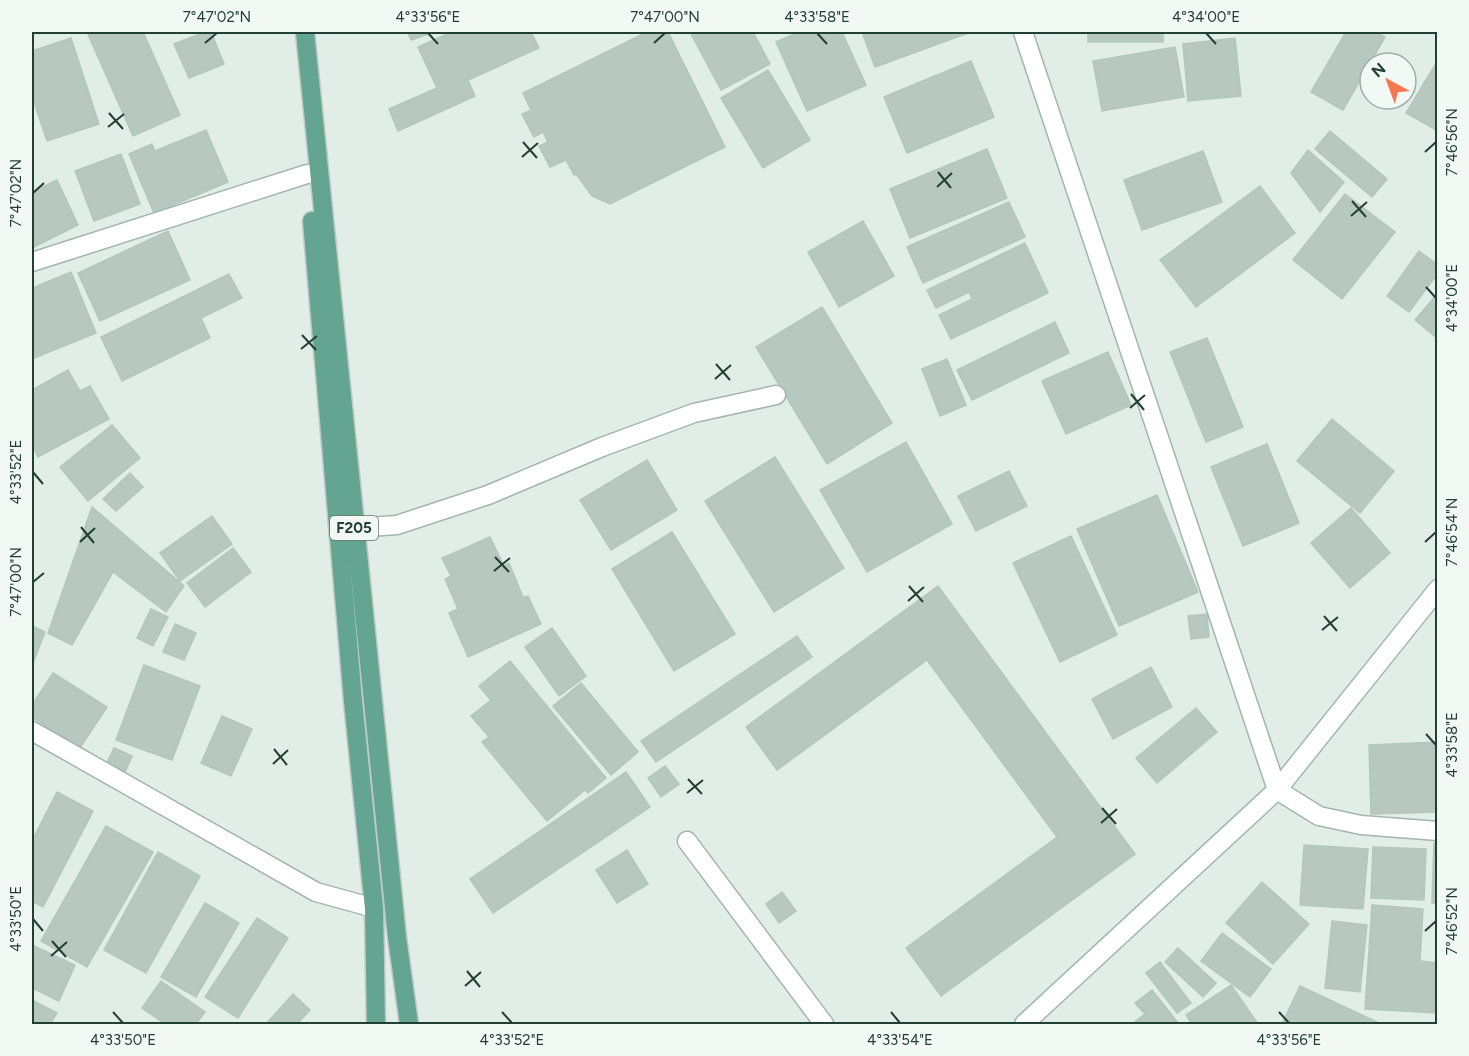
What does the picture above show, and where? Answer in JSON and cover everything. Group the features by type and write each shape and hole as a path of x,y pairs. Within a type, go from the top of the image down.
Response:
{"main road":[{"name":"F205","path":"294,32 353,701 374,908 376,1024"},
{"name":"F205","path":"305,32 354,528 397,937 409,1024"}],"street":[{"path":"1023,32 1277,790 1319,816 1361,825 1437,831"},
{"path":"32,262 308,174"},
{"path":"354,528 396,525 488,495 602,447 694,413 776,395"},
{"path":"1024,1024 1277,790 1437,589"},
{"path":"32,731 316,892 374,908"},
{"path":"687,841 824,1024"}],"building":[{"path":"87,32 143,32 180,115 133,136"},
{"path":"205,32 211,32 224,64 189,78 174,44"},
{"path":"408,32 434,32 411,40"},
{"path":"451,32 531,32 539,48 468,80 475,96 398,131 389,109 437,88 418,47"},
{"path":"647,32 668,32 725,147 610,204 592,196 576,174 574,175 566,160 550,167 539,146 548,142 543,132 534,137 522,114 531,110 523,93"},
{"path":"690,32 753,32 770,64 721,90"},
{"path":"799,32 842,32 866,85 807,111 776,42"},
{"path":"862,32 971,32 875,67"},
{"path":"1088,32 1163,32 1163,42 1088,42"},
{"path":"1346,32 1376,32 1385,37 1377,51 1358,51 1358,84 1343,110 1311,92"},
{"path":"71,38 99,124 47,141 32,96 32,51"},
{"path":"1235,38 1241,96 1188,101 1183,44"},
{"path":"1175,47 1184,97 1102,111 1093,61"},
{"path":"1438,60 1438,131 1406,113 1418,111 1418,93"},
{"path":"971,61 994,117 907,153 884,97"},
{"path":"768,70 810,140 763,168 721,98"},
{"path":"206,130 228,182 154,213 129,154 152,144 155,151"},
{"path":"1330,131 1387,179 1372,197 1315,149"},
{"path":"987,149 1007,198 910,238 890,189"},
{"path":"1308,150 1344,182 1320,212 1291,173"},
{"path":"1203,151 1222,202 1142,230 1124,180"},
{"path":"121,154 140,204 94,221 75,171"},
{"path":"57,180 78,225 32,248 32,192"},
{"path":"1260,186 1295,233 1196,307 1160,260"},
{"path":"1345,194 1395,232 1342,299 1293,260"},
{"path":"1009,202 1025,237 923,283 907,247"},
{"path":"863,221 894,276 839,307 808,252"},
{"path":"168,231 190,280 100,321 78,273"},
{"path":"1025,243 1048,293 951,339 939,315 972,299 969,292 936,308 927,290"},
{"path":"1419,251 1438,265 1438,273 1409,312 1387,296"},
{"path":"71,272 96,333 32,359 32,288"},
{"path":"229,274 242,298 201,318 210,338 122,381 101,337"},
{"path":"1438,293 1438,339 1415,320"},
{"path":"822,307 892,423 827,464 756,347"},
{"path":"1055,322 1069,353 972,400 957,370"},
{"path":"1207,338 1243,427 1206,442 1170,352"},
{"path":"1108,352 1131,405 1066,434 1042,381"},
{"path":"947,359 966,405 940,416 922,369"},
{"path":"68,370 80,391 90,386 109,419 38,457 32,444 32,390"},
{"path":"1332,419 1394,471 1360,513 1297,461"},
{"path":"112,425 140,458 88,501 60,467"},
{"path":"906,442 952,524 867,572 820,490"},
{"path":"1267,444 1299,523 1243,546 1211,467"},
{"path":"775,457 844,568 774,612 705,501"},
{"path":"647,460 677,510 611,550 580,500"},
{"path":"1009,471 1027,506 976,531 958,496"},
{"path":"130,473 143,487 116,511 103,499"},
{"path":"1157,495 1198,592 1119,626 1077,529"},
{"path":"92,507 184,586 166,612 113,572 72,645 48,633"},
{"path":"1351,508 1390,553 1350,588 1311,543"},
{"path":"212,516 232,544 180,581 160,553"},
{"path":"672,532 735,634 674,671 612,569"},
{"path":"1071,536 1117,635 1060,662 1013,563"},
{"path":"490,537 504,566 509,563 523,597 528,596 541,624 468,657 449,613 458,609 445,579 451,576 442,558"},
{"path":"233,548 251,572 205,607 187,583"},
{"path":"938,586 1135,854 941,996 906,948 1057,837 927,660 777,770 746,727"},
{"path":"151,609 168,617 153,646 137,638"},
{"path":"1207,614 1209,637 1191,639 1188,616"},
{"path":"175,624 196,633 184,660 163,652"},
{"path":"32,626 45,632 32,666"},
{"path":"552,628 586,676 559,696 525,647"},
{"path":"797,636 812,657 656,762 641,741"},
{"path":"510,661 606,778 588,793 585,790 547,821 482,742 489,737 471,716 491,700 479,686"},
{"path":"144,665 200,686 172,760 116,740"},
{"path":"1151,667 1172,707 1113,739 1092,699"},
{"path":"53,673 107,707 80,748 32,717 32,705"},
{"path":"581,683 638,752 611,775 553,706"},
{"path":"1196,708 1217,732 1157,783 1136,758"},
{"path":"222,716 252,729 231,776 201,763"},
{"path":"1438,742 1438,812 1371,814 1369,745"},
{"path":"114,748 132,756 123,777 104,769"},
{"path":"665,766 679,784 661,797 648,778"},
{"path":"626,772 650,807 493,913 470,879"},
{"path":"57,792 93,811 43,907 32,901 32,841"},
{"path":"106,826 153,852 87,967 41,941"},
{"path":"1434,843 1438,843 1438,903 1432,903"},
{"path":"1304,845 1368,849 1363,909 1300,905"},
{"path":"1373,847 1426,849 1424,900 1371,898"},
{"path":"627,850 648,884 617,903 596,870"},
{"path":"158,852 200,876 146,973 104,950"},
{"path":"1262,882 1309,924 1273,964 1226,923"},
{"path":"782,892 796,911 779,923 766,904"},
{"path":"205,903 239,923 196,997 161,977"},
{"path":"1372,905 1423,909 1420,961 1438,963 1438,1013 1365,1009"},
{"path":"257,918 288,938 238,1018 205,997"},
{"path":"1332,921 1367,925 1360,992 1325,988"},
{"path":"1222,933 1271,969 1250,997 1201,961"},
{"path":"32,945 75,965 59,1001 32,988"},
{"path":"1178,948 1216,983 1203,997 1165,962"},
{"path":"1160,962 1191,1003 1177,1013 1146,973"},
{"path":"161,981 205,1012 196,1024 165,1024 142,1008"},
{"path":"1231,985 1258,1024 1192,1024 1186,1015"},
{"path":"1300,986 1377,1022 1376,1024 1282,1024"},
{"path":"1152,990 1179,1024 1132,1024 1145,1014 1135,1003"},
{"path":"293,994 310,1010 297,1024 266,1024"},
{"path":"32,1000 57,1013 50,1024 32,1024"}]}
